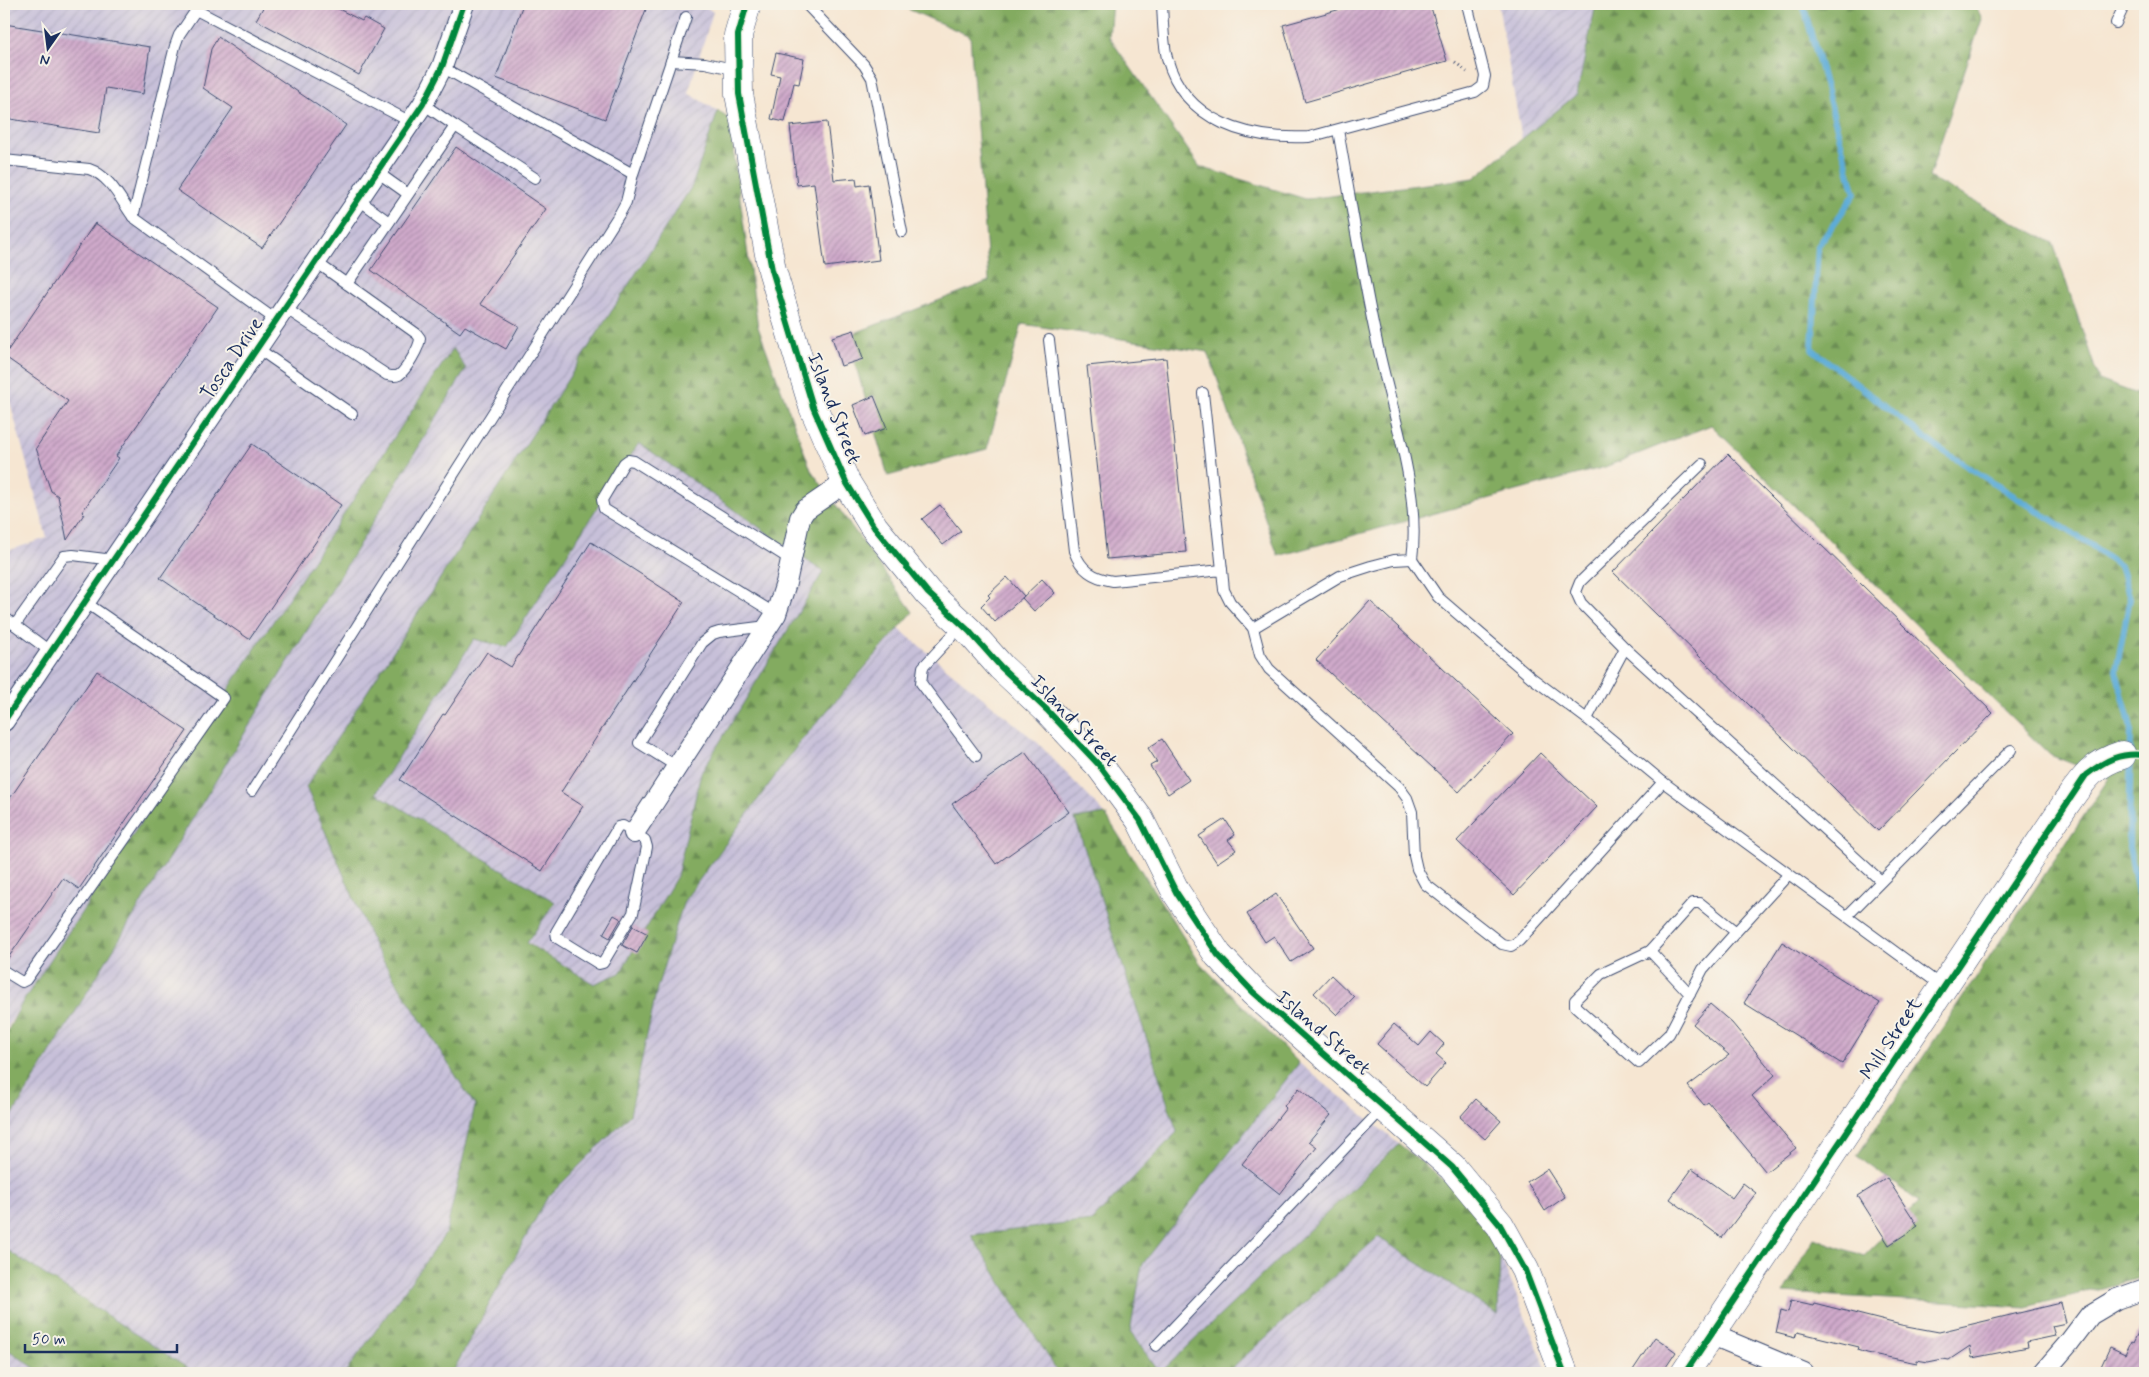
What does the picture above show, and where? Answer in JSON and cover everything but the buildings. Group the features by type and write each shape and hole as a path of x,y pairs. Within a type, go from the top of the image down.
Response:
{"street":[{"name":"Tosca Drive","path":"4,721 424,104 442,67 464,4"},
{"name":"Island Street","path":"747,4 738,35 739,94 772,270 813,406 846,482 874,527 922,585 963,625 1001,667 1048,710 1099,765 1140,820 1176,892 1218,955 1253,992 1452,1167 1500,1225 1525,1270 1564,1373"},
{"path":"634,833 772,620 782,601 800,518 805,510 846,482"},
{"name":"Mill Street","path":"1685,1373 2086,775 2105,760 2134,755"},
{"path":"2043,1373 2090,1315 2117,1299 2145,1289"},
{"path":"1710,1334 1804,1373"}],"lane":[{"path":"806,4 864,65 872,78 902,232"},
{"path":"1162,4 1167,56 1173,75 1182,92 1214,119 1232,128 1266,137 1309,137 1475,92 1483,86 1485,76 1467,4"},
{"path":"2116,23 2125,4"},
{"path":"132,217 179,35 196,7 411,122"},
{"path":"252,791 620,213 626,202 633,174 686,17"},
{"path":"671,61 705,63 738,70"},
{"path":"442,67 633,174"},
{"path":"424,104 535,178"},
{"path":"347,284 455,126"},
{"path":"1338,130 1372,320 1412,498 1414,531 1412,559 1438,597 1532,678 1663,782 1944,988"},
{"path":"4,160 89,169 99,172 106,179 132,217 280,314 387,375 393,377 400,374 420,346 420,338 316,262"},
{"path":"377,172 408,194"},
{"path":"359,200 389,222"},
{"path":"1049,340 1074,551 1078,563 1087,572 1099,579 1113,581 1222,570"},
{"path":"257,348 352,414"},
{"path":"1203,393 1224,590 1237,612 1253,628 1260,655 1269,669 1399,787 1407,798 1412,812 1414,856 1417,869 1425,884 1502,944 1511,946 1519,941 1663,782"},
{"path":"772,620 604,509 602,500 624,463 628,460 634,461 791,560"},
{"path":"1702,464 1580,582 1576,592 1581,603 1625,648 1880,882"},
{"path":"14,625 64,556 73,554 113,560"},
{"path":"1253,628 1340,576 1394,560 1412,559"},
{"path":"4,971 19,981 26,980 224,698 85,602"},
{"path":"4,617 50,652"},
{"path":"676,766 639,743 702,643 713,634 719,632 772,620"},
{"path":"963,625 923,667 921,683 976,756"},
{"path":"1587,720 1625,648"},
{"path":"1848,916 2011,750"},
{"path":"623,826 634,833 645,840 647,847 635,908 603,963 599,964 557,938 556,932 618,827 623,826"},
{"path":"1736,932 1700,903 1693,903 1650,951 1601,974 1575,1000 1575,1006 1639,1063 1669,1034 1703,969 1788,875"},
{"path":"1650,951 1690,994"},
{"path":"1156,1346 1385,1107"}],"path":[{"path":"1455,62 1468,72"}],"shaded area":[{"path":"40,4 702,4 713,12 688,93 718,111 692,186 306,787 375,948 475,1106 446,1233 345,1373 195,1373 4,1248 4,1130 465,369 453,348 4,1033 4,552 47,538 4,380 4,6"},
{"path":"1498,4 1688,4 1532,196"},
{"path":"639,443 823,572 701,773 677,875 620,973 594,984 527,942 555,903 376,793 474,639 507,647"},
{"path":"899,629 1038,743 1105,814 1075,819 1177,1132 1092,1221 971,1235 1056,1370 1055,1373 452,1373 547,1198 630,1115 657,988 684,901 800,742"},
{"path":"1299,1063 1399,1144 1160,1373 1130,1332 1142,1264"},
{"path":"1378,1237 1498,1315 1500,1255 1548,1373 1226,1373"},
{"path":"4,1347 42,1373 4,1373"}],"green space":[{"path":"896,4 1112,4 1109,37 1200,167 1306,199 1474,178 1577,94 1596,4 1975,4 1982,19 1929,177 2053,243 2099,380 2145,397 2145,1277 2027,1307 1783,1293 1814,1238 1864,1256 1919,1202 1857,1156 2109,778 2050,755 1711,425 1605,467 1278,556 1208,352 1022,324 987,449 888,476 847,336 989,281 970,36"},
{"path":"718,111 729,119 758,327 811,470 913,612 800,742 684,901 657,988 630,1115 547,1198 452,1373 345,1373 446,1233 475,1106 375,948 306,787 692,186","holes":["639,443 823,572 701,773 677,876 620,973 594,984 527,943 555,902 376,793 474,639 507,647"]},
{"path":"453,348 466,369 4,1129 4,1038 22,1003"},
{"path":"1105,814 1200,963 1299,1063 1142,1265 1130,1332 1160,1373 1055,1373 1056,1369 971,1235 1092,1221 1177,1132 1075,819"},
{"path":"1399,1144 1465,1197 1500,1255 1498,1315 1378,1237 1226,1373 1160,1373"},
{"path":"4,1248 195,1373 42,1373 4,1347"}],"waterway":[{"path":"1803,4 1855,194 1818,246 1812,349 1937,447 2091,545 2120,566 2130,598 2116,671 2131,727 2129,847 2145,928"}],"cycle path":[{"path":"4,721 423,104 442,67 464,4"},
{"path":"747,4 738,35 739,94 772,270 813,407 846,482 874,527 928,593 969,631 1001,667 1047,710 1099,765 1140,820 1176,892 1218,955 1253,992 1452,1167 1500,1225 1525,1270 1564,1373"},
{"path":"1685,1373 2086,775 2114,758 2136,754 2145,755"}]}
